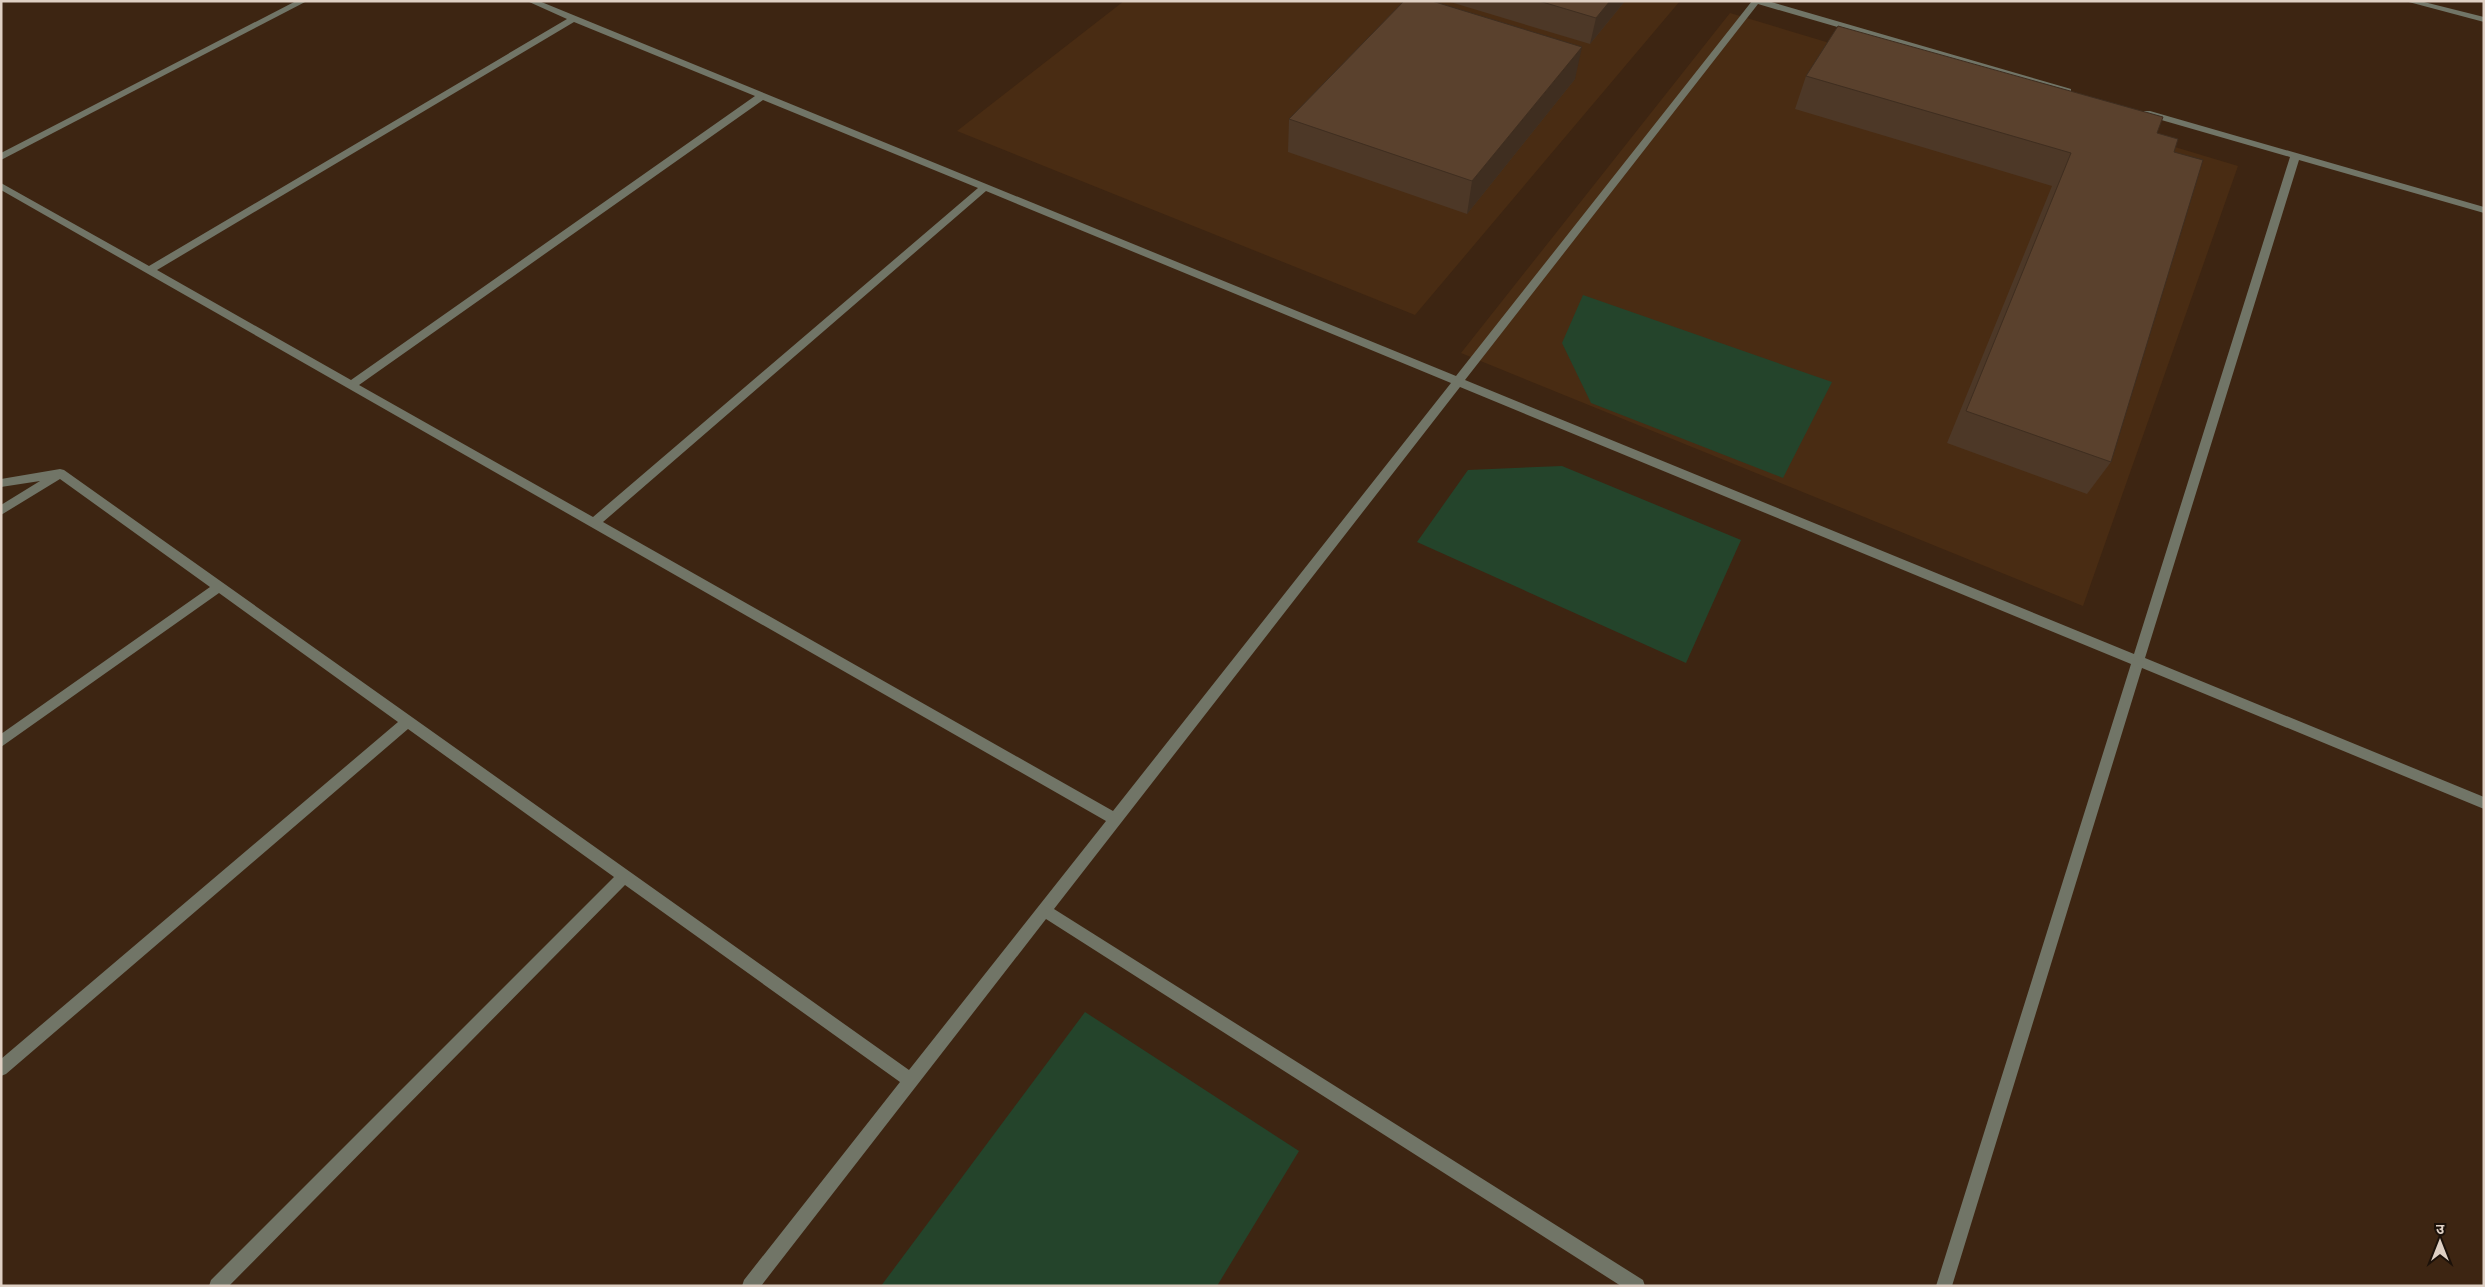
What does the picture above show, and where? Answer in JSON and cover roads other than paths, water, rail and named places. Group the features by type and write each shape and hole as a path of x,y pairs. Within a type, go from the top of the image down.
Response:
{"street":[{"path":"1,158 303,1"},
{"path":"531,1 2484,803"},
{"path":"750,1286 1456,382 1757,1 2074,92"},
{"path":"2409,1 2484,20"},
{"path":"150,270 573,18"},
{"path":"351,385 762,96"},
{"path":"2141,112 2484,210"},
{"path":"1944,1286 2294,156"},
{"path":"1,186 1115,819"},
{"path":"594,523 984,188"},
{"path":"1,512 60,473"},
{"path":"1,483 60,473 910,1080"},
{"path":"1,741 219,587"},
{"path":"1,1068 408,721"},
{"path":"217,1286 624,876"},
{"path":"1044,910 1638,1286"}]}
